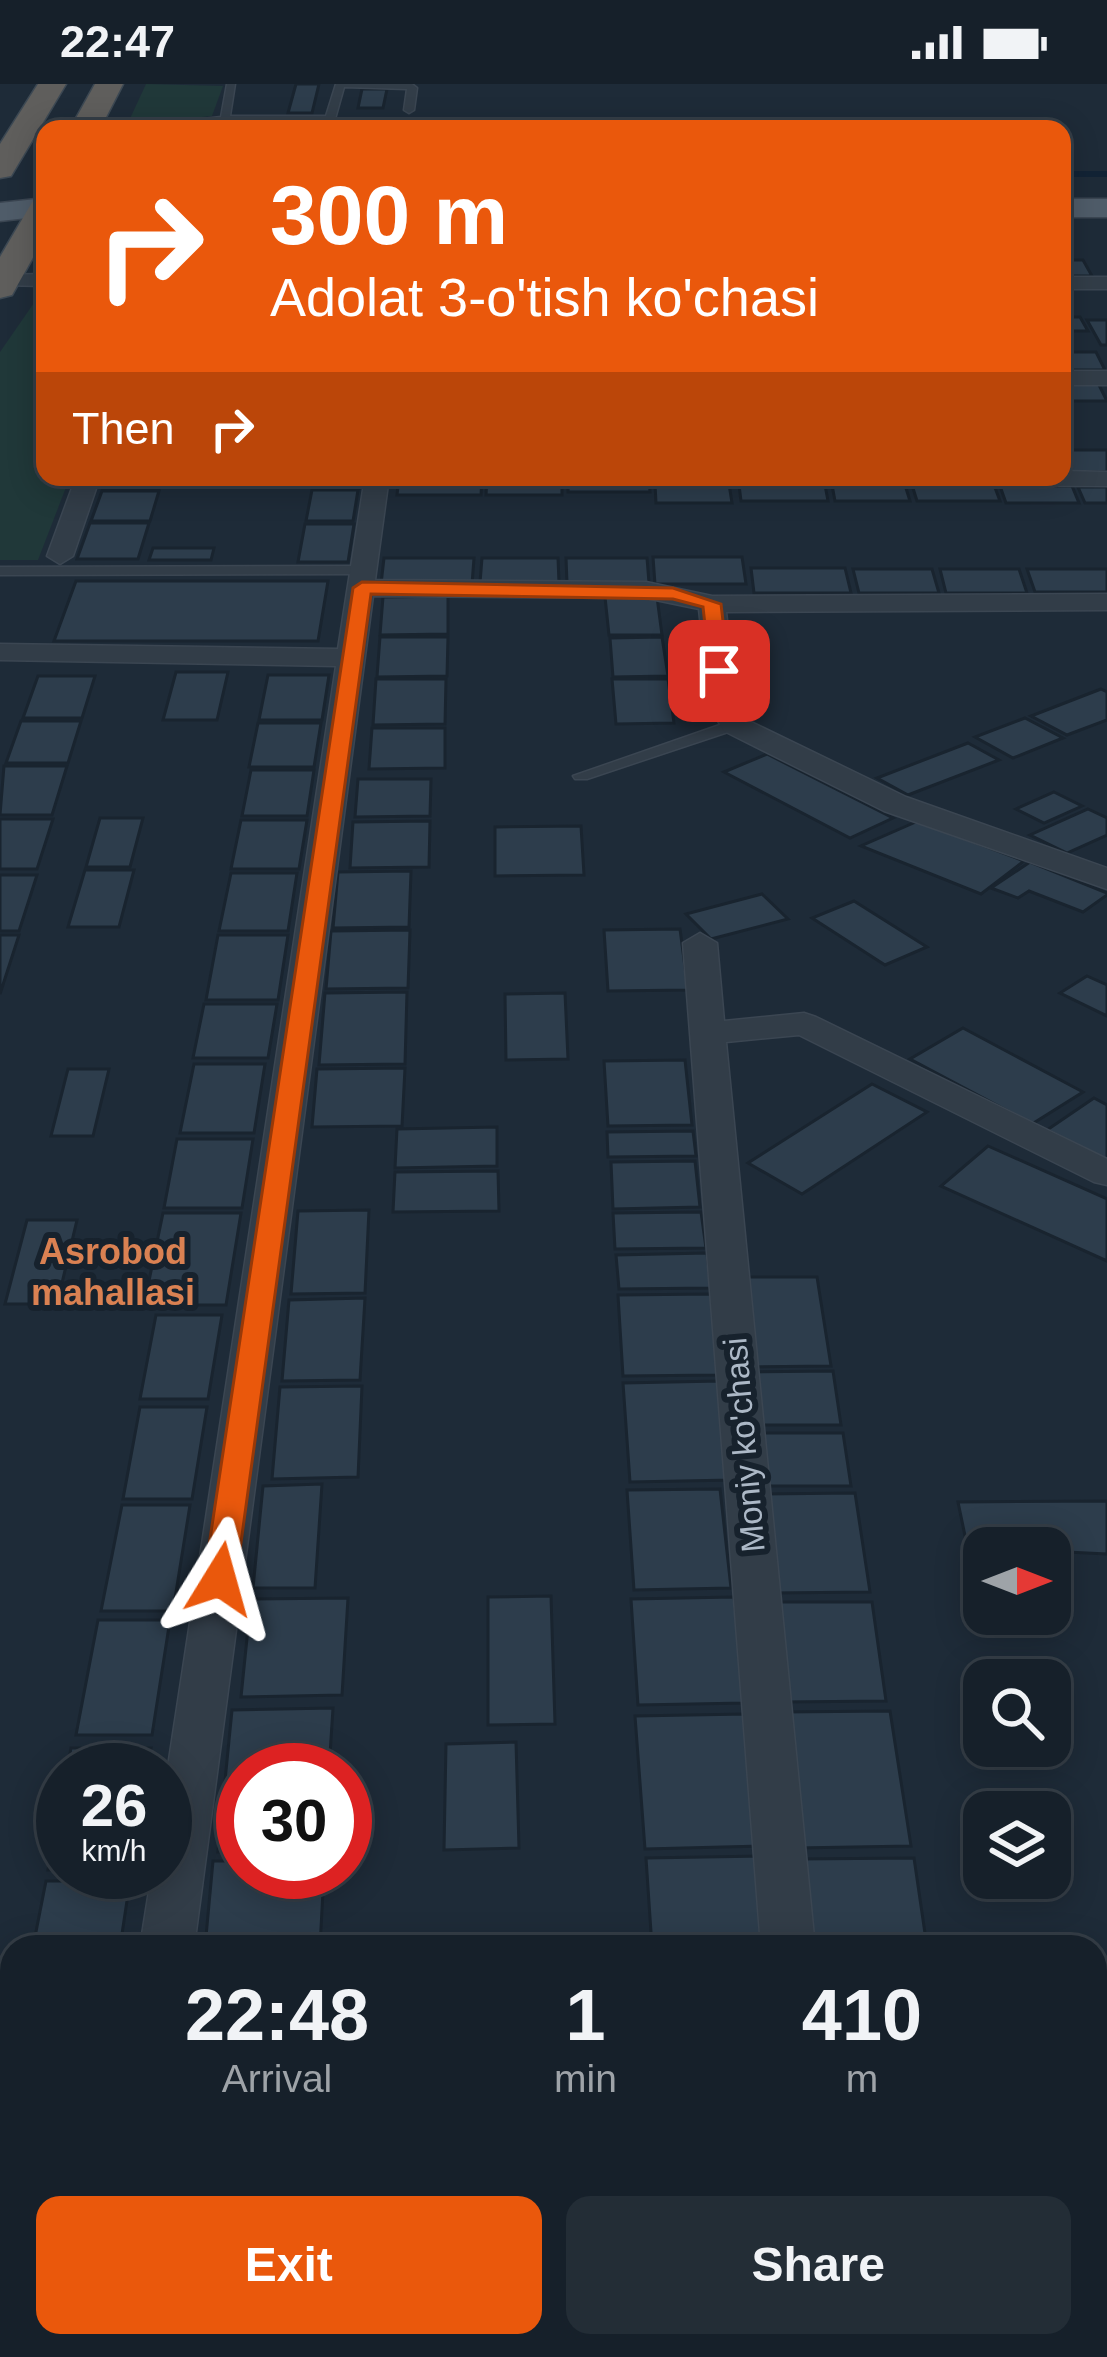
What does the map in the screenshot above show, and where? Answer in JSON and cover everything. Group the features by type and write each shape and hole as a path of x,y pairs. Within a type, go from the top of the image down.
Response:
{"highway":[{"path":"0,169 52,84"},
{"path":"90,120 109,84"},
{"path":"2,284 36,225"}],"main road":[{"path":"1071,208 1107,208"},
{"path":"0,216 36,213"},
{"path":"1071,223 1107,223"}],"street":[{"path":"2,284 36,281"},
{"path":"1071,283 1107,283"},
{"path":"1071,378 1107,378"},
{"path":"1071,478 1107,478"},
{"path":"60,556 85,486"},
{"path":"169,1935 376,486"},
{"path":"363,579 646,590 712,604 1107,602"},
{"path":"712,604 723,706 734,725 896,805 1107,879"},
{"path":"3,661 352,658"},
{"name":"Moniy ko'chasi","path":"700,944 787,1935"},
{"path":"707,1033 804,1024 1107,1174"}],"lane":[{"path":"226,119 231,84"},
{"path":"215,120 329,119 340,84 409,86 409,110"},
{"path":"0,571 363,579"},
{"path":"581,776 734,725"}],"green space":[{"path":"146,84 223,86 212,116 129,120"},
{"path":"36,300 36,486 67,486 38,560 0,560 0,352"}],"building":[{"path":"296,84 319,84 312,113 288,113"},
{"path":"362,89 387,89 383,108 358,108"},
{"path":"1071,260 1083,260 1092,276 1071,276"},
{"path":"1071,317 1080,317 1088,331 1071,331"},
{"path":"1087,320 1107,320 1107,345 1101,345"},
{"path":"1071,352 1096,352 1105,370 1071,370"},
{"path":"1071,383 1098,383 1107,401 1071,401"},
{"path":"1071,450 1107,450 1107,472 1071,472"},
{"path":"104,486 160,486 159,488"},
{"path":"313,486 360,486 360,488"},
{"path":"398,486 482,486 481,495 397,495"},
{"path":"486,486 562,486 562,495 486,495"},
{"path":"568,486 650,486 650,492 568,492"},
{"path":"655,486 729,486 732,503 656,503"},
{"path":"739,486 825,486 828,501 741,501"},
{"path":"832,486 905,486 910,501 835,501"},
{"path":"912,486 994,486 1000,501 917,501"},
{"path":"1000,486 1072,486 1079,503 1006,503"},
{"path":"1078,487 1107,487 1107,503 1085,503"},
{"path":"312,490 358,490 353,521 306,521"},
{"path":"102,491 159,491 150,521 91,521"},
{"path":"90,523 149,523 138,559 77,559"},
{"path":"305,524 354,524 348,562 298,562"},
{"path":"153,548 214,548 211,560 149,560"},
{"path":"653,557 742,557 746,584 655,584"},
{"path":"384,558 474,558 472,584 381,584"},
{"path":"482,558 558,558 559,583 480,583"},
{"path":"566,558 647,558 649,583 567,583"},
{"path":"751,568 845,568 851,593 754,593"},
{"path":"853,569 932,569 939,593 859,593"},
{"path":"940,569 1019,569 1027,593 946,593"},
{"path":"1027,569 1107,569 1107,592 1035,592"},
{"path":"76,581 328,581 318,641 54,641"},
{"path":"448,596 448,634 380,635 383,597"},
{"path":"605,597 657,597 662,635 609,635"},
{"path":"380,637 448,637 447,676 377,677"},
{"path":"662,637 668,676 613,677 610,638"},
{"path":"176,672 228,672 217,720 163,720"},
{"path":"268,675 329,675 322,720 259,720"},
{"path":"38,676 95,676 82,718 23,718"},
{"path":"376,679 446,679 445,724 373,725"},
{"path":"612,679 668,679 674,723 616,724"},
{"path":"1101,689 1107,692 1107,720 1067,735 1031,716"},
{"path":"1025,718 1063,738 1013,758 975,737"},
{"path":"21,721 81,721 68,763 6,763"},
{"path":"258,723 321,723 314,767 249,767"},
{"path":"372,728 445,728 445,768 369,769"},
{"path":"968,743 999,760 908,795 877,778"},
{"path":"767,754 893,818 850,838 724,772"},
{"path":"4,766 67,766 52,815 0,815"},
{"path":"251,770 314,770 307,816 242,816"},
{"path":"358,779 431,779 430,816 355,817"},
{"path":"1054,792 1082,806 1044,823 1016,809"},
{"path":"1088,809 1107,818 1107,835 1067,853 1030,835"},
{"path":"100,818 143,818 130,867 86,867"},
{"path":"0,819 53,819 37,869 0,869"},
{"path":"241,820 307,820 299,869 231,869"},
{"path":"430,821 429,867 350,868 353,822"},
{"path":"918,821 1024,861 981,894 861,846"},
{"path":"581,826 584,875 495,876 495,827"},
{"path":"1030,862 1107,895 1083,912 1029,891 1018,898 991,888"},
{"path":"85,870 134,870 119,927 68,927"},
{"path":"411,871 409,927 333,928 338,872"},
{"path":"231,873 297,873 288,931 219,931"},
{"path":"0,875 37,875 19,931 0,931"},
{"path":"762,894 788,919 711,939 686,914"},
{"path":"854,901 927,947 885,965 812,918"},
{"path":"680,929 688,990 608,991 604,930"},
{"path":"410,930 408,988 326,989 331,931"},
{"path":"0,935 19,935 0,994"},
{"path":"218,935 288,935 278,1000 206,1000"},
{"path":"1087,976 1107,985 1107,1016 1060,993"},
{"path":"407,992 405,1064 319,1065 325,993"},
{"path":"565,993 568,1059 506,1060 505,994"},
{"path":"204,1004 277,1004 268,1058 193,1058"},
{"path":"963,1028 1083,1092 1032,1124 910,1059"},
{"path":"685,1060 692,1125 608,1126 604,1061"},
{"path":"194,1064 265,1064 254,1133 180,1133"},
{"path":"405,1068 402,1126 312,1127 317,1069"},
{"path":"68,1069 109,1069 93,1136 51,1136"},
{"path":"872,1084 927,1112 802,1194 748,1163"},
{"path":"1094,1098 1107,1105 1107,1160 1047,1130"},
{"path":"497,1127 497,1166 395,1168 397,1129"},
{"path":"693,1131 696,1156 608,1157 607,1132"},
{"path":"177,1139 253,1139 242,1208 164,1208"},
{"path":"988,1146 1107,1199 1107,1261 941,1186"},
{"path":"695,1161 700,1207 613,1209 611,1162"},
{"path":"498,1171 499,1211 393,1212 395,1172"},
{"path":"369,1210 365,1293 291,1294 298,1211"},
{"path":"701,1212 706,1248 615,1249 613,1213"},
{"path":"163,1213 241,1213 226,1305 144,1305"},
{"path":"27,1220 77,1220 57,1304 5,1304"},
{"path":"707,1253 711,1288 619,1289 616,1255"},
{"path":"739,1277 817,1277 831,1366 748,1367"},
{"path":"711,1294 719,1375 623,1376 618,1295"},
{"path":"365,1298 360,1380 282,1381 289,1300"},
{"path":"156,1315 222,1315 208,1399 140,1399"},
{"path":"833,1371 841,1425 754,1425 748,1372"},
{"path":"720,1381 732,1480 630,1482 623,1383"},
{"path":"362,1386 358,1477 272,1479 280,1387"},
{"path":"140,1407 207,1407 192,1499 123,1499"},
{"path":"755,1433 843,1433 851,1486 760,1486"},
{"path":"322,1484 315,1588 253,1588 263,1486"},
{"path":"720,1489 731,1588 634,1590 627,1490"},
{"path":"855,1493 870,1592 771,1593 760,1494"},
{"path":"1107,1501 1107,1554 1071,1552 1071,1527 963,1527 958,1502"},
{"path":"122,1505 190,1505 173,1611 101,1611"},
{"path":"551,1596 555,1724 488,1725 488,1597"},
{"path":"734,1597 745,1703 638,1705 631,1599"},
{"path":"348,1598 342,1695 241,1697 251,1599"},
{"path":"771,1602 872,1602 886,1701 782,1702"},
{"path":"98,1620 170,1620 152,1735 76,1735"},
{"path":"333,1708 331,1743 229,1743 232,1710"},
{"path":"890,1711 911,1846 796,1848 782,1712"},
{"path":"746,1714 762,1846 645,1849 635,1716"},
{"path":"516,1742 519,1848 444,1850 446,1744"},
{"path":"765,1856 774,1935 651,1935 646,1858"},
{"path":"914,1858 925,1935 806,1935 798,1859"},
{"path":"213,1861 216,1899 323,1899 321,1935 206,1935"},
{"path":"42,1899 127,1899 122,1935 35,1935"}],"waterway":[{"path":"1071,174 1107,174"}],"district":[{"name":"Asrobod mahallasi","path":"113,1272"}],"route":[{"path":"220,1579 362,588 673,593 712,604 719,671"}]}
